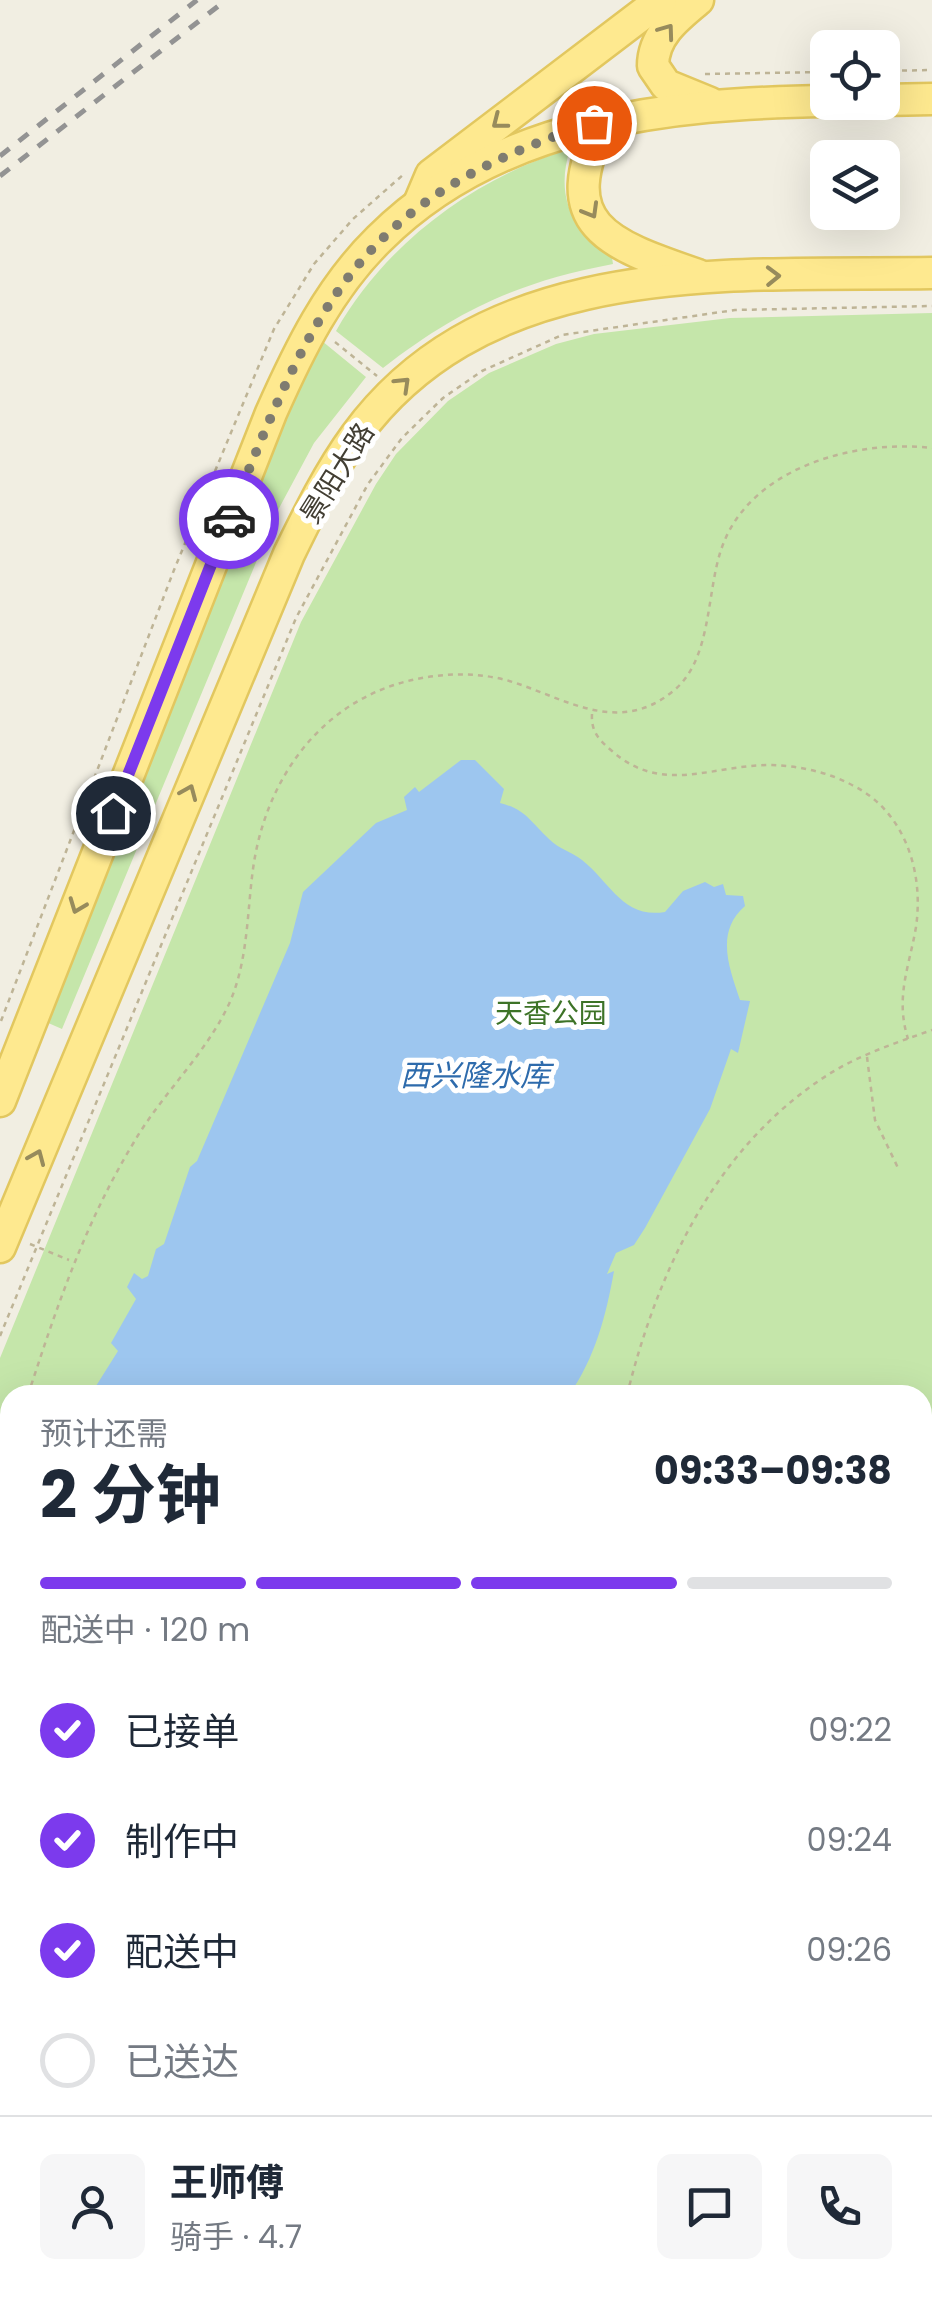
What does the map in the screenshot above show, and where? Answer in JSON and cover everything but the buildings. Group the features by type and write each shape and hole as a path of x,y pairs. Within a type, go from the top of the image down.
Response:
{"main road":[{"path":"418,206 431,175 661,0"},
{"path":"698,0 667,27 655,48 652,66 659,79 673,90 713,104"},
{"path":"900,100 932,99"},
{"path":"0,1101 295,359 318,317 357,264 418,206 513,152 604,121 713,104 810,101"},
{"path":"604,121 581,175 581,193 588,211 624,250 710,279"},
{"name":"景阳大路","path":"3,1241 289,554 357,433 413,374 471,334 514,314 580,293 710,279 932,274"}],"path":[{"path":"900,71 932,70"},
{"path":"689,74 810,72"},
{"path":"0,1336 296,618 368,484 402,438 443,398 482,371 562,335 735,310 932,306"},
{"path":"330,337 377,376"},
{"path":"31,1385 72,1261 136,1139 229,1003 244,950 262,823 282,778 307,742 365,697 435,676 474,674 508,681 592,712 624,712 652,703 682,682 700,646 728,534 746,508 771,484 814,463 844,454 898,446 932,448"},
{"path":"592,712 592,728 598,738 639,770 681,778 752,766 793,767 850,783 888,812 910,850 916,880 916,926 900,996 908,1039"},
{"path":"630,1385 670,1267 730,1163 789,1102 829,1074 932,1030"},
{"path":"866,1056 875,1120 899,1170"},
{"path":"3,1241 36,1247 72,1261"}],"green space":[{"path":"570,149 565,181 570,209 585,233 611,251 613,264 548,280 491,301 438,329 383,368 336,331 380,270 436,218 500,177"},
{"name":"天香公园","path":"932,313 932,1385 0,1385 0,1358 301,622 396,454 448,401 489,373 556,344 594,334 730,318"},
{"path":"322,341 366,377 314,443 277,512 62,1029 46,1022 289,408"}],"water":[{"name":"西兴隆水库","path":"461,760 475,760 504,789 500,803 522,813 638,910 665,912 683,891 705,882 714,887 723,884 726,895 743,896 745,906 727,938 729,963 740,1000 750,1001 738,1053 731,1049 710,1109 645,1228 634,1245 616,1253 607,1274 614,1271 603,1320 578,1381 575,1385 97,1385 118,1351 111,1343 136,1299 127,1287 134,1273 142,1279 148,1276 156,1249 164,1244 190,1167 197,1161 290,943 303,892 376,823 407,810 404,797 415,787 419,792"}],"railway":[{"path":"0,156 197,0"},
{"path":"0,176 226,0"}],"way so far":[{"path":"229,519 295,359 334,293 379,238 418,206 486,166 545,138 594,123"}],"route":[{"path":"113,813 229,519"}]}
